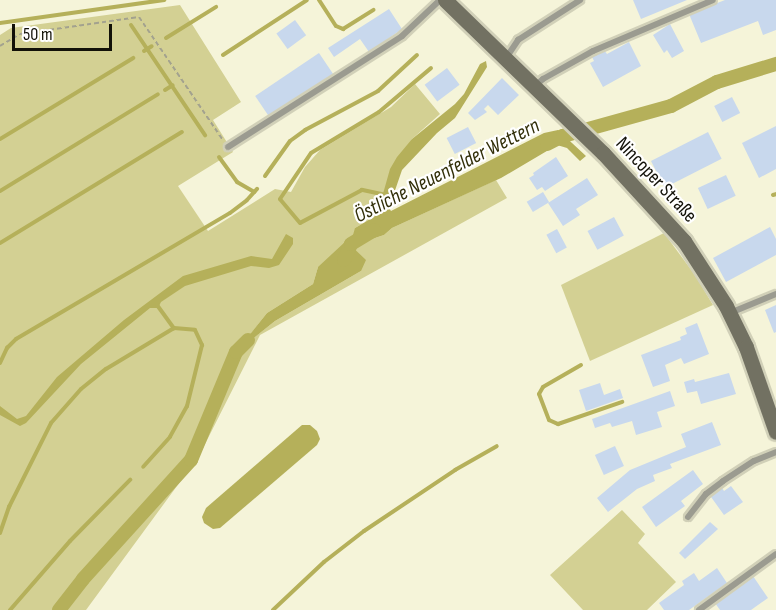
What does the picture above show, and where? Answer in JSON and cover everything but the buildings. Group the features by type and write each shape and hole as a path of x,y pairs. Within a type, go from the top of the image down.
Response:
{"main road":[{"name":"Nincoper Straße","path":"445,0 603,153 684,241 729,313 746,347 773,412 776,432"}],"lane":[{"path":"228,147 402,36 440,0"},
{"path":"505,58 518,40 580,0"},
{"path":"534,87 543,79 593,51 713,0"},
{"path":"729,313 776,294"},
{"path":"688,518 706,494 723,480 754,461 776,452"},
{"path":"699,610 776,554"}],"path":[{"path":"0,46 21,34 138,17 228,147"}],"shaded area":[{"path":"180,5 241,102 213,120 233,152 178,186 208,231 275,189 291,192 305,167 320,150 391,107 415,84 440,114 412,139 382,197 377,215 355,228 363,242 384,235 392,228 496,180 507,198 260,335 199,456 86,610 0,610 0,35 11,28","holes":["318,267 361,271 275,321 238,350 267,313 313,284"]},
{"path":"486,61 487,67 455,118 437,133 402,170 389,208 391,211 544,133 558,130 586,156 580,161 567,148 557,145 501,178 392,228 384,235 363,242 353,235 355,228 377,215 390,169 397,157 412,139 455,104 464,94 480,64"},
{"path":"664,233 695,275 713,305 590,361 561,285"},
{"path":"286,234 293,238 293,244 279,265 269,268 251,266 185,286 161,302 158,308 150,308 81,364 26,423 20,426 0,415 0,406 17,419 26,416 57,377 124,320 183,276 251,256 272,259"},
{"path":"346,241 366,260 361,271 275,321 236,352 267,313 313,284 318,267"},
{"path":"302,425 310,425 317,431 320,439 317,445 220,528 213,529 204,523 202,517 206,508"},
{"path":"622,510 645,534 638,543 676,582 647,610 583,610 550,575"}],"waterway":[{"path":"0,23 164,0"},
{"path":"223,55 307,0"},
{"path":"319,0 336,26 343,29 374,10"},
{"path":"166,38 216,7"},
{"path":"131,25 205,135"},
{"path":"144,51 152,46"},
{"path":"265,176 290,141 305,130 378,91 417,55"},
{"path":"0,139 133,58"},
{"name":"Östliche Neuenfelder Wettern","path":"547,144 563,136 671,106 717,82 776,64"},
{"path":"386,195 362,190 300,223 280,199 311,153 379,112 431,68"},
{"path":"165,90 173,85"},
{"path":"0,191 158,94"},
{"path":"0,243 182,132"},
{"path":"219,157 237,182 254,192"},
{"path":"0,363 7,348 16,339 230,213 257,189"},
{"name":"Östliche Neuenfelder Wettern","path":"344,260 351,244 374,230"},
{"path":"157,305 174,328"},
{"path":"0,533 9,507 51,423 81,389 106,369 174,328 195,330 202,345 187,406 170,437 143,467"},
{"name":"Östliche Neuenfelder Wettern","path":"59,610 83,579 191,460 236,352 248,340"},
{"path":"581,365 543,387 539,394 549,420 558,424 622,402"},
{"path":"273,610 324,562 364,531 455,470 497,446"},
{"path":"10,610 70,541 130,480"}]}
